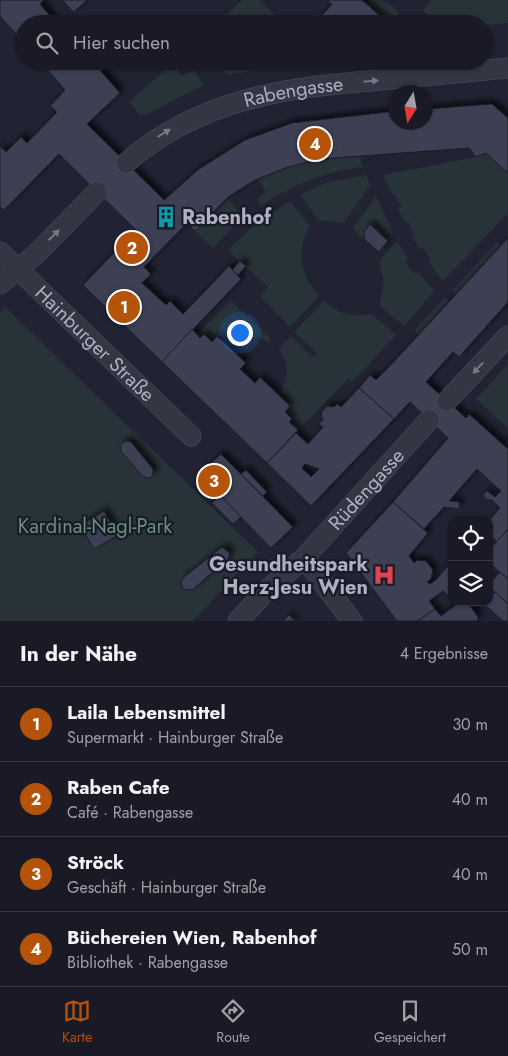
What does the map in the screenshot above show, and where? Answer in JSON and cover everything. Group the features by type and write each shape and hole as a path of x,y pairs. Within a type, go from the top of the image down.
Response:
{"street":[{"name":"Rabengasse","path":"493,69 508,68"},
{"name":"Rabengasse","path":"126,163 175,126 213,109 247,98 312,87 487,70"},
{"path":"0,284 97,192"},
{"name":"Hainburger Straße","path":"0,252 191,436"},
{"path":"447,400 508,336"},
{"name":"Rüdengasse","path":"238,621 265,592 304,558 429,420"},
{"path":"304,558 352,621"}],"green space":[{"path":"242,0 259,0 275,15 226,15"},
{"path":"369,0 383,1 391,5 399,15 379,15 365,3"},
{"path":"431,0 508,0 508,23 493,24 493,15 429,15 424,13 425,7"},
{"path":"165,70 178,70 181,75 194,71 204,85 145,115 140,115 129,102"},
{"path":"223,70 256,70 228,75"},
{"path":"486,153 508,173 508,213 443,281 429,263 431,260 424,249 420,249 412,237 415,235 398,209 401,207 383,175 476,157"},
{"path":"360,157 363,167 335,172 310,180 261,205 257,199 266,192 258,179 288,167 321,159"},
{"path":"366,175 370,185 344,223 318,220 300,194 328,182"},
{"path":"376,196 394,235 388,241 370,225 364,232 365,240 353,228"},
{"path":"228,197 239,213 246,209 250,214 233,227 213,248 195,231"},
{"path":"290,201 310,226 303,245 302,263 308,280 319,296 290,327 260,296 268,287 228,250 251,228"},
{"path":"397,241 408,258 405,260 414,274 418,272 434,291 404,326 379,305 384,284 379,261"},
{"path":"497,242 501,246 456,294 452,291"},
{"path":"445,297 449,301 418,335 415,330"},
{"path":"231,301 271,339 268,342 254,337 241,340 233,346 222,336 217,336 212,342 204,334 200,338 197,334"},
{"path":"324,301 346,314 372,314 396,335 352,382 348,379 298,430 289,422 292,419 285,412 290,406 288,404 290,401 280,391 287,375 287,370 285,360 279,349 291,336 312,357 317,353 294,332"},
{"name":"Kardinal-Nagl-Park","path":"5,307 258,552 193,621 0,621 0,313"},
{"path":"508,364 508,428 476,399"}],"building":[{"path":"0,0 44,0 40,4 49,15 15,15 15,33 0,16"},
{"path":"62,0 87,0 74,12"},
{"path":"327,0 362,0 379,15 322,15 332,4"},
{"name":"Rabenhof","path":"48,70 100,70 120,93 87,124 164,200 199,169 245,140 292,123 388,112 388,130 433,130 433,108 492,104 508,118 508,173 486,153 476,157 469,148 321,159 288,167 255,180 228,197 195,231 187,223 144,267 151,274 142,283 166,305 170,301 183,314 229,266 241,279 162,362 83,285 136,230 59,154 4,210 0,207 0,146 6,152 21,137 27,143 57,112 50,106 65,90"},
{"path":"370,224 388,241 379,252 365,240 364,232"},
{"path":"508,238 508,302 459,357 453,352 426,382 466,418 469,414 508,449 508,529 497,542 493,538 493,516 500,508 483,495 487,491 495,497 501,491 477,469 449,501 460,502 459,509 444,507 424,529 393,502 448,438 410,402 394,419 359,388 370,375 376,380"},
{"path":"240,261 246,266 238,275 232,270"},
{"path":"192,329 200,338 204,334 212,342 217,336 246,363 240,369 255,383 260,377 290,406 285,412 292,419 289,422 298,430 267,463 162,362"},
{"path":"359,388 394,419 311,506 267,463 296,433 308,444 323,427 319,424 323,420 321,413 327,406 334,407 337,404 341,407","holes":["305,464 319,469 311,477 302,468"]},
{"path":"126,441 131,442 153,469 153,475 150,478 143,477 121,451 120,445"},
{"path":"221,454 293,527 271,548 199,474"},
{"path":"246,470 267,492 263,496 241,474"},
{"path":"220,495 241,517 233,524 212,503"},
{"path":"393,502 428,533 409,556 414,563 417,560 426,561 433,570 431,579 427,582 430,584 436,580 448,566 448,595 443,591 429,601 435,609 418,621 397,621 346,553"},
{"path":"104,511 118,535 94,549 80,526"},
{"path":"508,529 508,579 493,566 493,546"},
{"path":"222,547 230,553 228,559 192,590 183,589 181,583 183,578"},
{"path":"500,572 508,579 508,604 493,591 493,580"},
{"path":"495,592 508,604 508,621 503,621 486,606 493,606 493,594"},
{"path":"454,606 470,606 478,617 477,621 418,621 435,609 441,616"},
{"path":"289,615 295,621 283,621"}],"tunnel":[{"path":"97,192 126,163"}],"place":[{"name":"Büchereien Wien, Rabenhof","path":"315,144"},
{"name":"Rabenhof","path":"166,217"},
{"name":"Raben Cafe","path":"132,248"},
{"name":"Laila Lebensmittel","path":"124,307"},
{"name":"Ströck","path":"214,481"},
{"name":"Gesundheitspark Herz-Jesu Wien","path":"384,575"}]}
